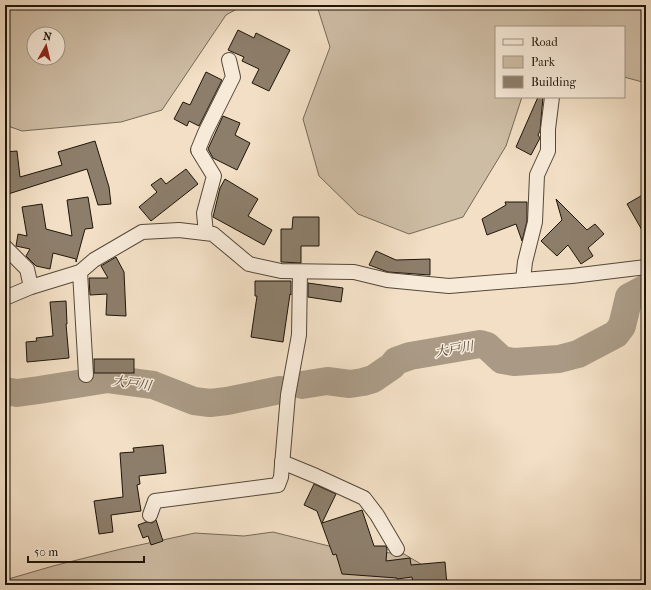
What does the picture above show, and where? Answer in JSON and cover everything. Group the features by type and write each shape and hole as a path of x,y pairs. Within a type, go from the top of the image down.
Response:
{"street":[{"path":"206,233 204,213 214,176 198,150 233,77 229,60"},
{"path":"523,280 525,262 535,222 538,175 548,151 548,129 552,98"},
{"path":"5,298 31,287 80,272 94,260 142,232 179,230 213,234 248,264 282,271 354,272 387,280 449,286 632,270 646,267"},
{"path":"5,247 27,269 31,287"},
{"path":"80,272 86,375"},
{"path":"150,515 155,501 278,485 281,477 288,395 299,335 300,272"},
{"path":"282,462 364,498 377,515 398,549"}],"green space":[{"path":"5,5 244,5 226,15 162,110 121,122 22,131 5,125"},
{"path":"315,5 646,5 646,83 625,77 625,26 495,26 495,98 522,98 506,146 463,217 409,234 358,214 319,176 303,119 330,47 317,6"},
{"path":"273,532 341,549 404,554 456,585 5,585 5,580 53,566 195,533 244,536"}],"building":[{"path":"238,30 254,38 256,33 290,50 269,91 252,83 259,69 242,61 244,57 228,50"},
{"path":"206,72 222,80 199,126 189,121 187,126 174,119 183,102 190,105"},
{"path":"538,98 543,98 540,131 538,135 540,138 531,155 516,147"},
{"path":"223,116 240,123 235,135 250,143 237,170 213,158 208,149"},
{"path":"95,141 109,187 111,204 98,205 87,169 5,195 5,152 17,151 20,177 62,165 58,152"},
{"path":"186,169 198,184 151,221 139,207 157,192 151,185 161,178 166,184"},
{"path":"225,179 258,199 248,216 272,230 264,245 213,217 220,188"},
{"path":"646,193 646,237 627,204"},
{"path":"88,197 93,228 85,229 76,262 76,259 53,253 50,269 36,266 26,256 30,249 16,246 18,234 27,236 22,207 42,204 46,229 72,236 67,200"},
{"path":"556,199 587,230 595,224 604,234 588,248 593,256 581,264 568,245 557,256 541,241 562,220"},
{"path":"505,202 527,202 527,221 522,241 516,224 487,235 482,219 506,205"},
{"path":"293,217 319,217 319,246 301,246 301,263 281,262 281,229 292,229"},
{"path":"376,251 396,260 430,259 430,275 388,272 369,265"},
{"path":"116,257 124,272 126,316 106,315 107,294 90,295 89,278 108,278 101,266"},
{"path":"255,281 291,281 291,295 290,294 283,342 251,337 257,296 255,296"},
{"path":"308,283 343,288 341,302 308,297"},
{"path":"66,301 66,324 69,358 27,362 26,342 37,341 36,338 53,336 50,302"},
{"path":"94,359 134,359 134,373 94,373"},
{"path":"163,445 166,473 139,476 140,484 137,485 141,511 111,515 113,532 99,534 94,501 123,497 120,453 134,452 133,448"},
{"path":"314,484 336,494 322,523 362,510 374,546 386,546 386,561 410,558 411,565 445,562 447,585 413,585 412,577 397,579 342,574 336,554 333,555 317,511 304,505"},
{"path":"156,520 163,541 151,545 148,536 143,538 138,525 146,522 152,523"}],"waterway":[{"name":"大戸川","path":"302,385 327,381 350,384 363,382 373,379 392,366 396,361 410,356 480,344 487,346 502,360 514,362 559,359 578,354 616,334 622,326 629,297 646,288"},
{"name":"大戸川","path":"5,391 17,393 108,379 153,385 194,401 210,403 280,390"}]}
